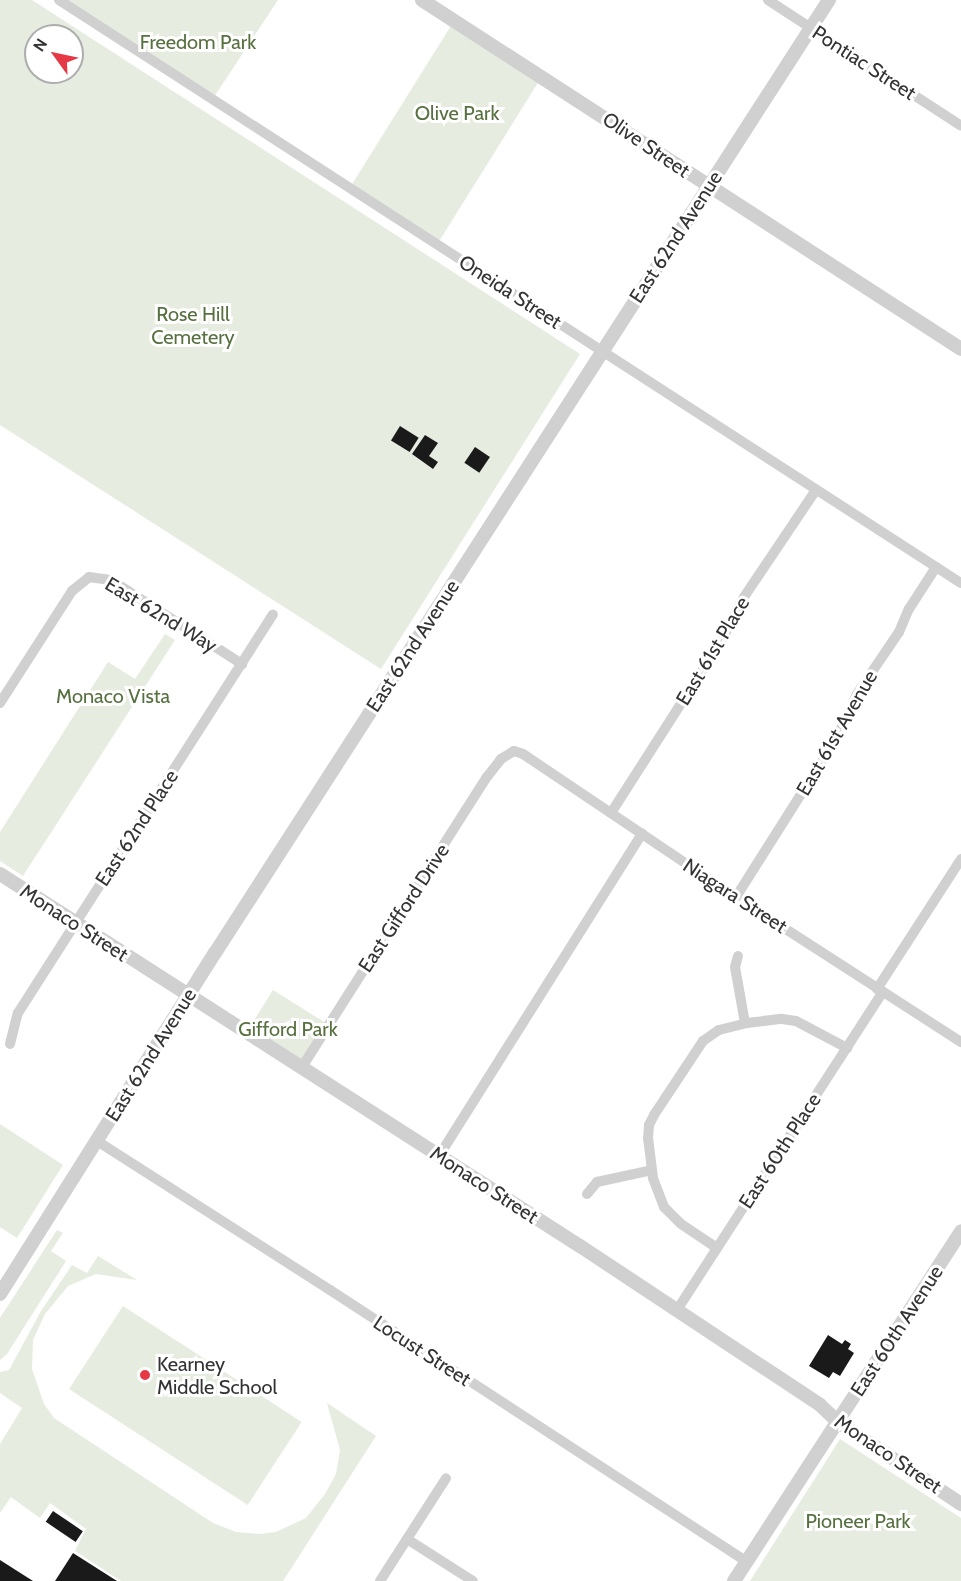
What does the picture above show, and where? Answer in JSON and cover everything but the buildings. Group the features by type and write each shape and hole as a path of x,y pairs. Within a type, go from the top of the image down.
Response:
{"street":[{"name":"Oneida Street","path":"59,0 961,583"},
{"name":"Olive Street","path":"422,0 961,349"},
{"name":"Pontiac Street","path":"768,0 961,126"},
{"name":"East 62nd Avenue","path":"0,1294 188,996 829,0"},
{"name":"East 61st Place","path":"611,813 723,638 742,600 816,490"},
{"name":"East 61st Avenue","path":"735,897 837,737 857,694 899,632 909,609 936,567"},
{"name":"East 62nd Way","path":"0,704 68,597 79,584 96,576 111,580 242,664"},
{"name":"East 62nd Place","path":"10,1044 18,1013 273,615"},
{"name":"Niagara Street","path":"510,753 523,754 735,897 961,1042"},
{"name":"East Gifford Drive","path":"302,1067 488,777 501,759 510,753"},
{"path":"439,1156 642,834"},
{"name":"East 60th Place","path":"677,1310 847,1048 961,859"},
{"name":"Monaco Street","path":"0,874 677,1310 961,1504"},
{"path":"738,956 735,967 745,1023"},
{"path":"717,1248 681,1224 664,1207 652,1170 648,1139 649,1125 654,1115 703,1041 719,1030 745,1023 782,1019 796,1020 847,1048"},
{"name":"Locust Street","path":"97,1142 747,1562"},
{"path":"586,1194 597,1182 652,1170"},
{"name":"East 60th Avenue","path":"734,1581 961,1231"},
{"path":"380,1581 446,1478"},
{"path":"407,1539 473,1581"}],"green space":[{"name":"Rose Hill Cemetery","path":"0,0 32,0 69,24 24,24 24,84 84,84 84,34 580,354 381,669 0,425"},
{"name":"Freedom Park","path":"63,0 278,0 212,100"},
{"name":"Olive Park","path":"454,21 542,76 438,243 350,188"},
{"name":"Monaco Vista","path":"165,634 175,640 23,876 0,861 0,832 108,662 135,679"},
{"name":"Gifford Park","path":"273,990 329,1025 303,1067 247,1032"},
{"path":"0,1124 63,1165 17,1238 0,1227"},
{"path":"57,1230 63,1233 51,1251 66,1261 7,1354 0,1360 0,1318"},
{"path":"98,1256 137,1280 96,1274 68,1286 45,1314 33,1340 32,1369 44,1404 54,1418 213,1523 236,1532 260,1534 276,1532 306,1518 325,1494 336,1474 340,1450 327,1403 376,1436 283,1581 121,1581 75,1551 86,1529 50,1503 40,1518 11,1497 0,1513 0,1444 22,1408 0,1393 0,1372 9,1370 41,1311 72,1265 87,1273"},
{"path":"123,1306 302,1422 248,1505 69,1389"},
{"name":"Pioneer Park","path":"840,1439 961,1518 961,1581 750,1581"}],"place":[{"name":"Kearney Middle School","path":"145,1375"}]}
